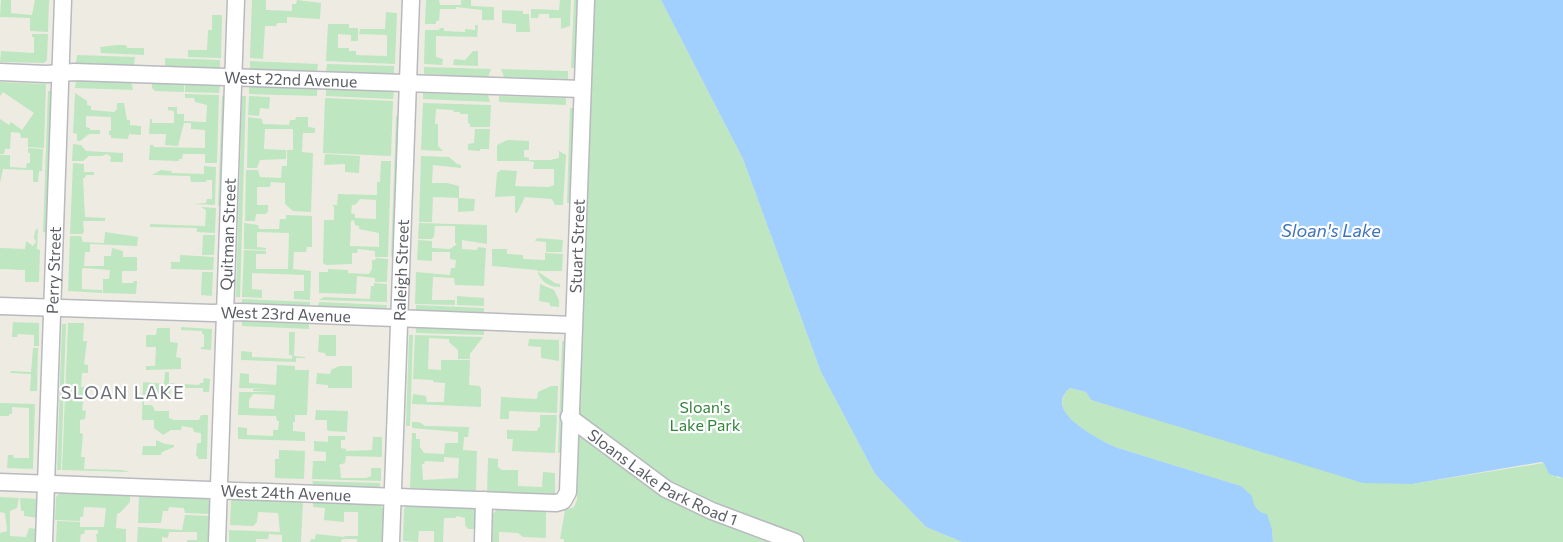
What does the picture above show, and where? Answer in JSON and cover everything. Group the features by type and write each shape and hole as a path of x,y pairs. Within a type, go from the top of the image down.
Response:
{"street":[{"name":"Perry Street","path":"44,542 63,0"},
{"name":"Quitman Street","path":"218,542 236,0"},
{"name":"Raleigh Street","path":"392,542 411,0"},
{"name":"Stuart Street","path":"568,492 586,0"},
{"name":"West 22nd Avenue","path":"0,72 233,77 582,90"},
{"name":"West 23rd Avenue","path":"0,306 573,325"},
{"name":"Sloans Lake Park Road 1","path":"569,417 666,489 712,511 795,542"},
{"name":"West 24th Avenue","path":"0,483 556,503 566,498 568,492"},
{"path":"483,542 484,500"}],"green space":[{"path":"1,0 11,0 11,13 32,15 35,0 49,0 48,32 30,31 30,18 0,17"},
{"path":"252,0 266,0 266,10 292,11 292,4 296,4 297,0 321,3 320,19 287,17 287,23 265,26 263,59 250,58"},
{"path":"426,0 439,0 440,5 461,5 461,0 471,0 471,6 494,7 494,20 482,20 482,10 456,7 456,9 440,9 439,21 436,21 436,24 425,24"},
{"path":"560,0 571,0 570,26 561,29 561,18 549,18 549,14 539,14 538,18 531,18 531,9 559,10"},
{"path":"574,0 577,0 575,68 571,68"},
{"name":"Sloan's Lake Park","path":"591,0 661,0 743,159 821,372 875,474 926,527 962,542 564,542 564,539 560,539 565,510 574,507 577,500"},
{"path":"502,10 523,11 523,14 529,14 530,32 516,32 516,24 502,23"},
{"path":"386,12 397,13 395,64 326,61 328,24 349,24 349,28 358,28 358,41 351,41 351,35 338,34 338,48 349,48 349,51 356,51 356,55 387,56 387,35 359,34 360,29 385,29"},
{"path":"212,15 222,15 221,58 188,57 188,50 207,50 208,30 212,30"},
{"path":"475,25 478,25 477,37 436,36 436,57 443,59 442,65 424,64 425,30 444,28 444,31 465,32 465,29 475,30"},
{"path":"32,34 48,34 47,60 44,63 0,62 1,51 34,53"},
{"path":"126,45 127,48 144,48 144,55 101,53 100,47"},
{"path":"473,51 478,51 478,66 453,65 454,59 465,60"},
{"path":"77,55 135,57 134,65 76,63"},
{"path":"165,58 220,60 220,68 165,66"},
{"path":"250,61 318,64 317,72 250,70"},
{"path":"327,64 394,66 394,75 326,72"},
{"path":"424,67 491,69 488,77 424,74"},
{"path":"501,69 568,71 568,79 504,77"},
{"path":"76,79 131,81 133,90 75,88"},
{"path":"0,82 46,84 44,148 28,147 28,138 21,138 20,133 11,132 10,149 5,149 4,154 0,154 0,119 9,125 11,122 22,130 34,113 3,92 0,96"},
{"path":"152,82 184,83 184,92 155,91 152,88"},
{"path":"185,83 220,85 219,93 185,92"},
{"path":"249,85 317,88 317,96 249,94"},
{"path":"326,88 394,90 393,99 326,96"},
{"path":"48,91 52,91 47,233 43,232"},
{"path":"75,93 87,101 91,110 114,112 117,109 117,103 124,103 127,120 130,120 130,125 141,126 141,135 129,134 128,139 111,138 109,131 111,130 111,117 86,116 86,127 90,130 100,130 100,134 89,134 77,141 77,134 73,133"},
{"path":"423,93 488,95 490,102 423,99"},
{"path":"185,94 219,95 217,163 205,163 205,154 183,154 179,161 149,160 150,145 205,148 205,130 191,129 191,123 184,123 178,146 165,145 166,134 149,134 150,119 152,123 174,123 174,111 168,110 168,107 177,107 177,114 184,114 184,121 206,122 207,105 195,102 194,98 185,98"},
{"path":"222,96 225,96 221,206 218,206"},
{"path":"242,96 246,96 240,297 236,297"},
{"path":"249,96 270,97 269,109 260,108 259,116 248,115"},
{"path":"499,96 566,98 566,105 499,102"},
{"path":"325,98 393,101 391,156 323,153"},
{"path":"423,103 491,105 490,127 470,127 468,114 436,109 435,124 438,124 438,146 443,151 421,150"},
{"path":"570,108 574,108 570,203 567,203"},
{"path":"396,116 400,116 393,257 391,257"},
{"path":"248,117 262,119 263,124 289,125 290,120 295,120 296,117 308,117 308,127 315,128 315,133 303,133 302,152 313,153 311,212 293,211 285,204 285,183 271,182 270,187 257,187 257,205 268,205 266,214 256,214 255,221 245,221 246,170 258,170 260,177 281,178 282,166 287,166 287,150 293,150 293,129 265,129 264,149 286,150 286,159 260,160 257,168 247,168"},
{"path":"475,129 490,129 489,149 468,150 468,144 474,143"},
{"path":"507,140 529,141 529,150 524,150 524,157 529,160 559,158 559,151 566,155 563,205 555,205 552,199 525,197 515,213 515,196 495,197 497,173 501,170 517,171 515,186 549,187 554,185 554,169 533,169 534,162 529,161 497,161 497,145"},
{"path":"73,144 81,145 86,151 123,153 123,162 110,162 111,157 107,154 89,156 83,161 72,161"},
{"path":"28,148 43,149 42,171 39,171 38,182 33,182 33,170 3,169 0,183 0,155 10,155 10,167 26,168 27,163 30,163"},
{"path":"325,154 360,156 359,173 345,172 345,164 324,165"},
{"path":"421,156 449,157 461,165 461,168 433,165 432,183 459,186 459,198 475,199 474,211 458,212 458,198 433,197 432,222 419,222"},
{"path":"381,161 391,161 388,257 375,257 375,251 358,249 357,253 352,253 352,264 326,265 323,263 324,220 334,220 332,205 337,205 338,194 377,195 377,182 380,182","holes":["360,199 376,200 376,219 355,218 355,214 351,213 352,205","354,220 359,229 379,233 379,247 350,246 351,221"]},
{"path":"73,163 84,164 84,172 94,172 94,175 86,175 83,178 85,217 105,218 105,221 83,221 84,232 82,234 70,234"},
{"path":"204,166 216,167 215,205 193,204 206,203 207,199 212,199 212,180 191,182 190,176 152,175 161,170 172,173 204,174"},
{"path":"201,207 216,208 215,233 197,232 197,228 150,227 150,224 205,226 206,210"},
{"path":"286,215 312,216 312,247 307,247 306,252 294,252 293,269 311,271 310,300 294,299 294,291 304,291 304,275 252,273 252,289 262,290 262,298 242,297 244,250 266,251 266,254 256,254 256,269 288,269 289,233 257,232 257,247 266,248 266,250 244,249 244,223 258,225 259,229 279,229 280,219 286,219"},
{"path":"419,223 487,225 487,244 462,240 462,249 486,248 484,286 455,285 454,278 433,277 432,300 455,300 455,305 415,304 416,272 450,275 451,268 455,268 456,260 450,259 450,252 432,252 432,261 417,260 418,240 432,241 432,248 450,249 457,244 455,243 455,226 435,226 434,237 418,239"},
{"path":"38,228 39,282 25,282 25,270 0,269 0,248 25,249 26,241 33,246 36,242 35,231"},
{"path":"105,232 138,237 137,246 90,244 90,252 85,252 84,266 104,266 104,256 111,256 112,248 123,251 123,257 137,257 137,271 122,271 122,283 137,281 136,294 103,293 103,279 109,279 110,270 84,268 82,269 82,289 102,290 102,293 68,291 70,236 81,236 83,242 104,243"},
{"path":"203,235 215,235 214,255 202,255"},
{"path":"537,238 563,240 562,252 546,252 546,242 535,241"},
{"path":"492,249 507,249 507,254 523,255 523,259 545,260 545,253 563,254 562,271 492,266"},
{"path":"180,255 214,257 213,270 171,269 171,262 180,262"},
{"path":"388,259 387,282 375,282 375,278 357,276 356,294 319,293 319,272 328,272 328,269 369,274 372,269 372,260"},
{"path":"537,271 560,284 560,287 545,283"},
{"path":"202,272 213,272 212,296 201,295"},
{"path":"374,283 387,284 387,302 319,300 324,297 370,299 371,286 374,286"},
{"path":"540,284 554,290 559,300 559,307 539,301"},
{"path":"457,296 484,298 484,306 457,305"},
{"path":"242,299 310,302 310,306 242,305"},
{"path":"319,302 387,305 386,310 321,308 318,306"},
{"path":"416,305 484,308 484,312 416,311"},
{"path":"242,321 309,324 309,329 242,326"},
{"path":"13,322 39,323 39,346 34,346 34,335 18,334 17,337 12,337"},
{"path":"68,323 84,323 83,341 87,341 84,364 88,365 88,373 82,373 81,387 85,387 82,410 86,411 85,419 80,420 80,433 83,434 81,457 85,457 84,469 130,472 62,470"},
{"path":"62,324 66,324 61,470 57,470"},
{"path":"181,327 212,329 211,350 201,349 204,347 202,331 181,330"},
{"path":"416,327 481,329 484,335 416,333"},
{"path":"157,328 170,328 170,342 178,343 176,357 181,358 181,369 146,370 146,366 155,366 156,347 146,347 146,335 156,335"},
{"path":"289,332 295,332 294,356 305,358 296,358 296,362 241,360 241,351 252,352 252,357 292,359 292,355 289,355"},
{"path":"319,335 336,335 336,356 326,356 325,353 318,352"},
{"path":"409,335 413,335 410,426 406,426"},
{"path":"415,335 483,337 470,354 470,359 458,359 458,350 449,342 449,339 429,338 428,369 441,370 441,360 470,360 469,385 481,388 481,407 412,404 413,394 426,396 427,402 444,402 445,383 413,379"},
{"path":"529,339 559,340 559,361 541,358 541,347 528,346"},
{"path":"562,341 566,341 562,452 558,453"},
{"path":"33,348 38,348 37,391 30,391 31,374 10,373 11,371 31,372"},
{"path":"277,365 295,366 295,370 309,370 307,415 295,415 295,422 293,422 293,431 305,432 305,441 238,439 238,427 247,428 247,435 273,436 273,430 278,430 279,421 276,416 238,415 239,392 273,392 253,391 253,389 272,389 239,388 240,373 249,374 249,383 276,385","holes":["253,394 275,395 274,409 249,408 249,400"]},
{"path":"339,366 352,366 352,388 328,388 328,385 316,384 317,373 330,374 331,370"},
{"path":"165,372 169,372 169,383 199,385 203,383 204,378 210,379 209,392 203,392 203,388 171,388 170,394 156,393 155,398 144,399 144,405 152,405 155,411 169,411 169,418 174,420 199,420 201,415 208,415 207,459 198,459 196,456 197,443 201,443 201,433 194,432 193,428 182,426 181,430 171,430 163,435 154,428 154,420 142,420 143,382 164,384"},
{"path":"551,386 558,386 557,413 509,411 509,419 500,419 501,397 537,399 538,392"},
{"path":"1070,388 1086,392 1091,400 1209,435 1412,484 1544,463 1558,478 1563,478 1563,542 1273,542 1272,529 1241,486 1115,447 1085,431 1067,415 1063,406 1063,397"},
{"path":"0,403 35,404 33,469 7,468 8,455 13,455 14,458 29,458 29,408 12,407 12,414 0,416"},
{"path":"316,410 348,411 347,432 327,430 327,420 315,420"},
{"path":"540,415 557,415 555,453 512,451 513,439 507,439 507,430 537,431 540,427"},
{"path":"412,422 419,422 425,426 469,427 468,437 464,437 463,450 477,451 476,491 410,488 412,433 416,433 416,439 420,439 420,447 424,453 444,454 445,443 458,443 458,432 412,428","holes":["444,457 459,458 458,478 423,480 422,464 425,461 444,462"]},
{"path":"328,436 345,436 345,440 341,440 341,448 346,451 372,450 373,437 382,437 382,457 346,456 345,463 339,465 341,478 366,478 371,476 371,468 381,468 381,481 312,479 313,461 326,461 326,452 314,451 314,441 328,442"},
{"path":"156,440 174,445 174,447 162,452 161,455 142,455 143,446 156,446"},
{"path":"279,450 305,451 304,479 275,478 275,459 279,459"},
{"path":"488,458 498,459 498,467 502,470 518,470 518,486 542,487 543,472 555,473 555,495 487,493"},
{"path":"312,481 380,483 380,488 314,486"},
{"path":"60,493 130,495 130,502 117,514 116,528 126,529 126,542 97,542 98,530 85,530 84,534 81,534 80,542 56,542 57,521 80,522 80,527 104,527 106,508 84,507 80,521 55,520 56,497"},
{"path":"139,496 207,498 211,502 211,514 185,513 184,508 169,507 168,511 163,511 161,523 138,523"},
{"path":"0,497 19,498 17,508 10,511 10,536 26,537 29,528 38,529 37,542 0,542 0,533 7,531 5,513 0,512"},
{"path":"20,498 39,499 39,518 24,516 24,511 21,511"},
{"path":"236,498 303,501 301,542 282,542 282,535 269,534 268,539 256,539 256,542 229,542 229,530 280,532 278,513 258,512 257,522 253,526 230,525 231,501"},
{"path":"313,502 381,505 384,510 384,542 357,542 357,539 342,539 341,542 310,542 311,539 315,539 316,534 358,536 358,512 344,512 344,522 324,520 325,508 313,507"},
{"path":"407,505 472,507 475,510 475,529 468,529 465,525 465,518 457,516 444,518 443,542 434,542 434,531 419,531 418,542 403,541 404,509"},
{"path":"498,508 546,509 546,538 523,537 518,533 499,532 499,542 492,542 493,514"},
{"path":"185,515 211,516 210,542 187,542 187,540 197,540 197,532 169,532 168,538 162,537 162,542 137,542 138,527 182,530"}],"water":[{"name":"Sloan's Lake","path":"661,0 1563,0 1563,478 1549,474 1544,463 1541,462 1412,484 1363,483 1091,400 1086,392 1070,388 1063,397 1062,406 1075,423 1097,437 1115,447 1241,486 1252,496 1258,510 1267,514 1273,542 962,542 926,527 875,474 821,372 743,159"}],"district":[{"name":"SLOAN LAKE","path":"123,393"}]}
